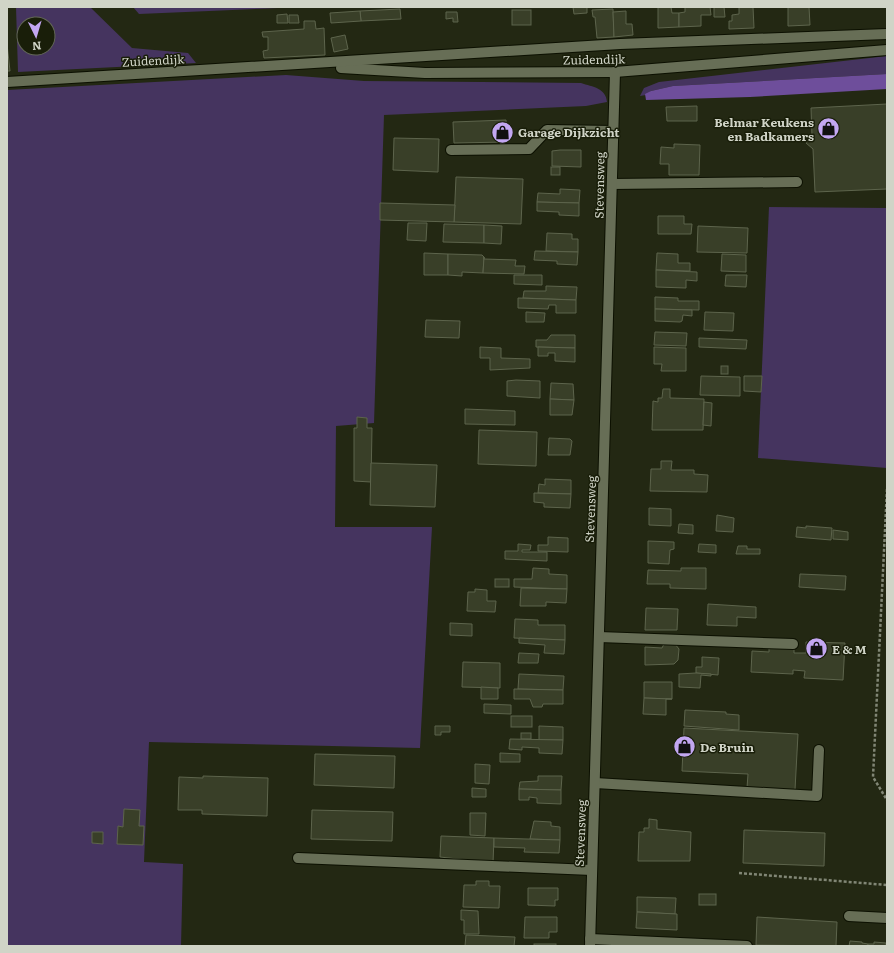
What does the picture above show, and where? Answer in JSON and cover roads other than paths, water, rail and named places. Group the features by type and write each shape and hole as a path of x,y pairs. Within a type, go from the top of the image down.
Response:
{"street":[{"name":"Zuidendijk","path":"7,82 301,65 620,44 887,34"},
{"name":"Zuidendijk","path":"301,65 425,74 615,72 887,50"},
{"name":"Stevensweg","path":"590,942 615,72"},
{"path":"451,150 528,149 547,130 613,132"},
{"path":"612,184 797,182"},
{"path":"599,637 793,644"},
{"path":"595,783 817,796 819,750"},
{"path":"298,858 592,870"},
{"path":"849,916 887,918"},
{"path":"590,942 747,946"}],"place":[{"name":"Belmar Keukens en Badkamers","path":"829,129"},
{"name":"Garage Dijkzicht","path":"502,132"},
{"name":"E & M","path":"817,649"},
{"name":"De Bruin","path":"685,747"}]}
